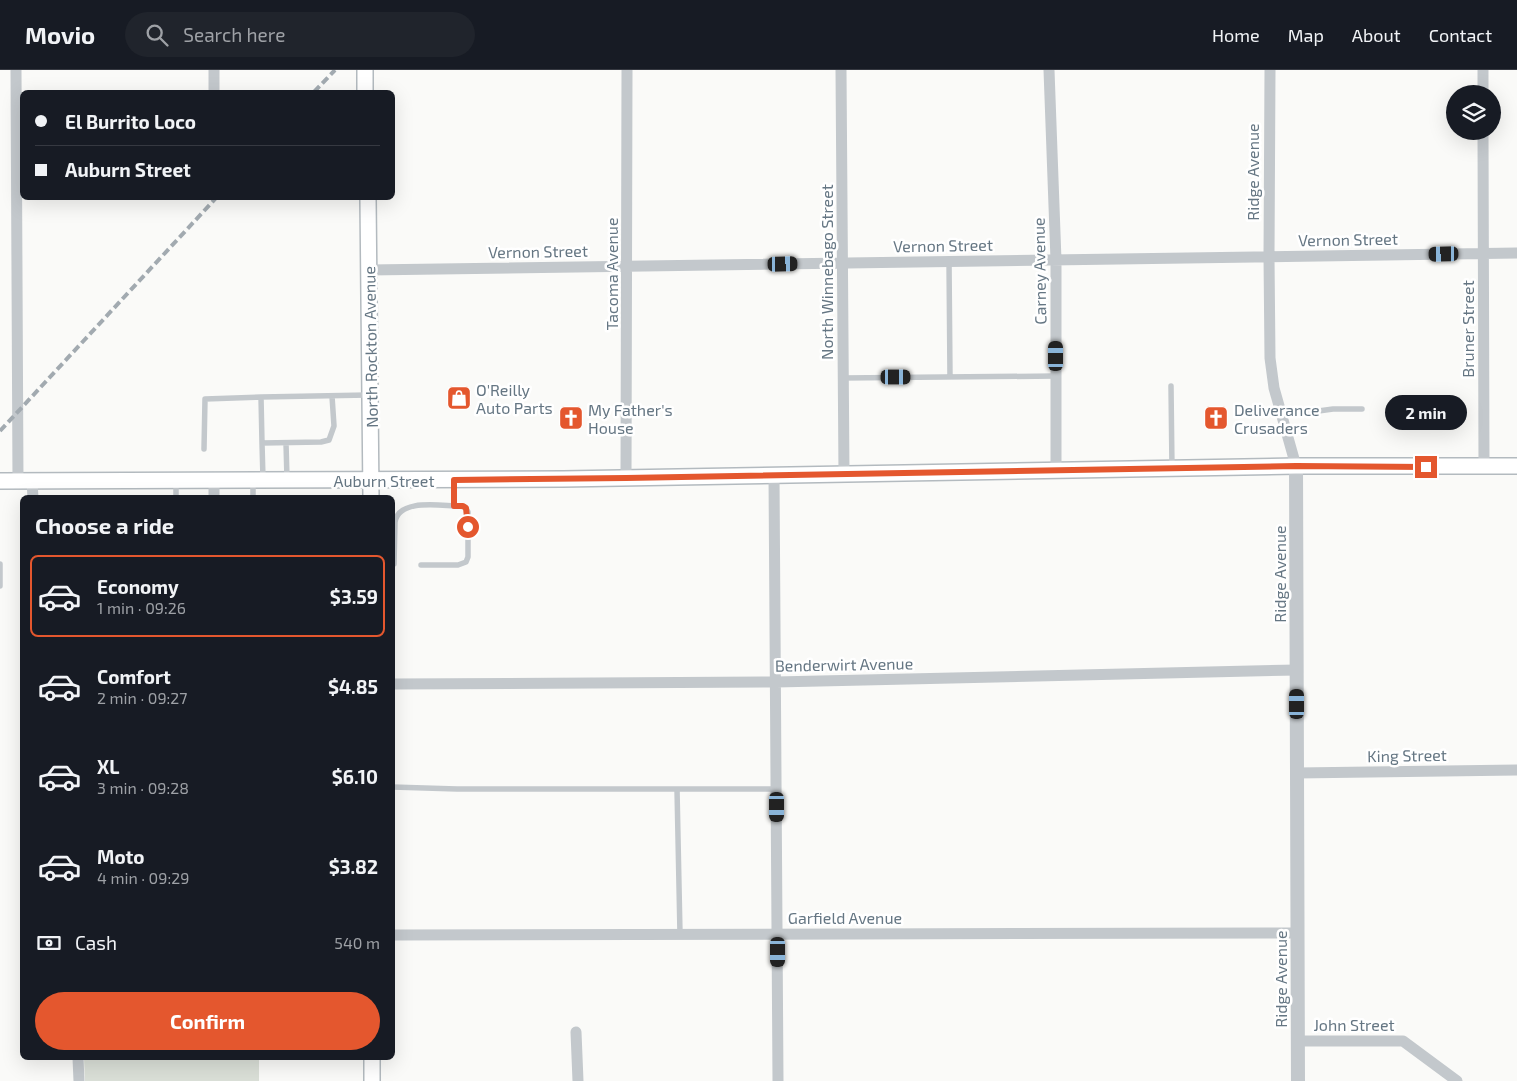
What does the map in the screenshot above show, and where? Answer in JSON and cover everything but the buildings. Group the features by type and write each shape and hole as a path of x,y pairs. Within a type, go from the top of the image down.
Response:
{"main road":[{"path":"365,70 365,90"},
{"name":"North Rockton Avenue","path":"368,200 371,495"},
{"name":"Auburn Street","path":"0,481 454,480 1296,466 1517,466"},
{"path":"372,1060 372,1081"}],"street":[{"path":"16,70 25,481 32,495"},
{"path":"214,70 214,90"},
{"name":"Tacoma Avenue","path":"626,478 627,70"},
{"name":"North Winnebago Street","path":"841,70 844,474"},
{"name":"Carney Avenue","path":"1050,70 1056,260 1056,471"},
{"name":"Ridge Avenue","path":"1270,70 1270,358 1274,388 1296,466 1298,1081"},
{"path":"1483,70 1483,85"},
{"name":"Bruner Street","path":"1483,140 1484,466"},
{"name":"Vernon Street","path":"369,270 1517,253"},
{"path":"774,475 778,1081"},
{"path":"214,481 214,495"},
{"name":"Benderwirt Avenue","path":"395,684 776,682 1297,670"},
{"name":"King Street","path":"1297,773 1517,770"},
{"name":"Garfield Avenue","path":"395,935 1298,933"},
{"path":"576,1032 578,1081"},
{"name":"John Street","path":"1298,1041 1402,1041 1457,1081"},
{"path":"78,1060 79,1081"}],"lane":[{"path":"949,261 950,377"},
{"path":"843,378 1056,376"},
{"path":"1171,386 1172,469"},
{"path":"204,449 205,399 370,395"},
{"path":"262,443 321,442 329,440 334,426 332,396"},
{"path":"255,495 262,443 261,397"},
{"path":"1282,416 1333,409 1362,408"},
{"path":"286,443 287,480"},
{"path":"454,480 454,506"},
{"path":"176,481 176,495"},
{"path":"395,518 404,508 414,506 463,506 467,510 467,560 465,564 421,564"},
{"path":"0,564 0,586"},
{"path":"395,786 457,789 777,788"},
{"path":"677,788 680,934"}],"shaded area":[{"path":"84,1060 259,1060 259,1081 85,1081"}],"railway":[{"path":"316,90 335,70"},
{"path":"0,431 214,200"}],"place":[{"name":"O'Reilly Auto Parts","path":"459,398"},
{"name":"My Father's House","path":"571,418"},
{"name":"Deliverance Crusaders","path":"1216,418"}],"route":[{"path":"468,527 468,512 466,508 454,506 454,480 1296,466 1426,467"}]}
